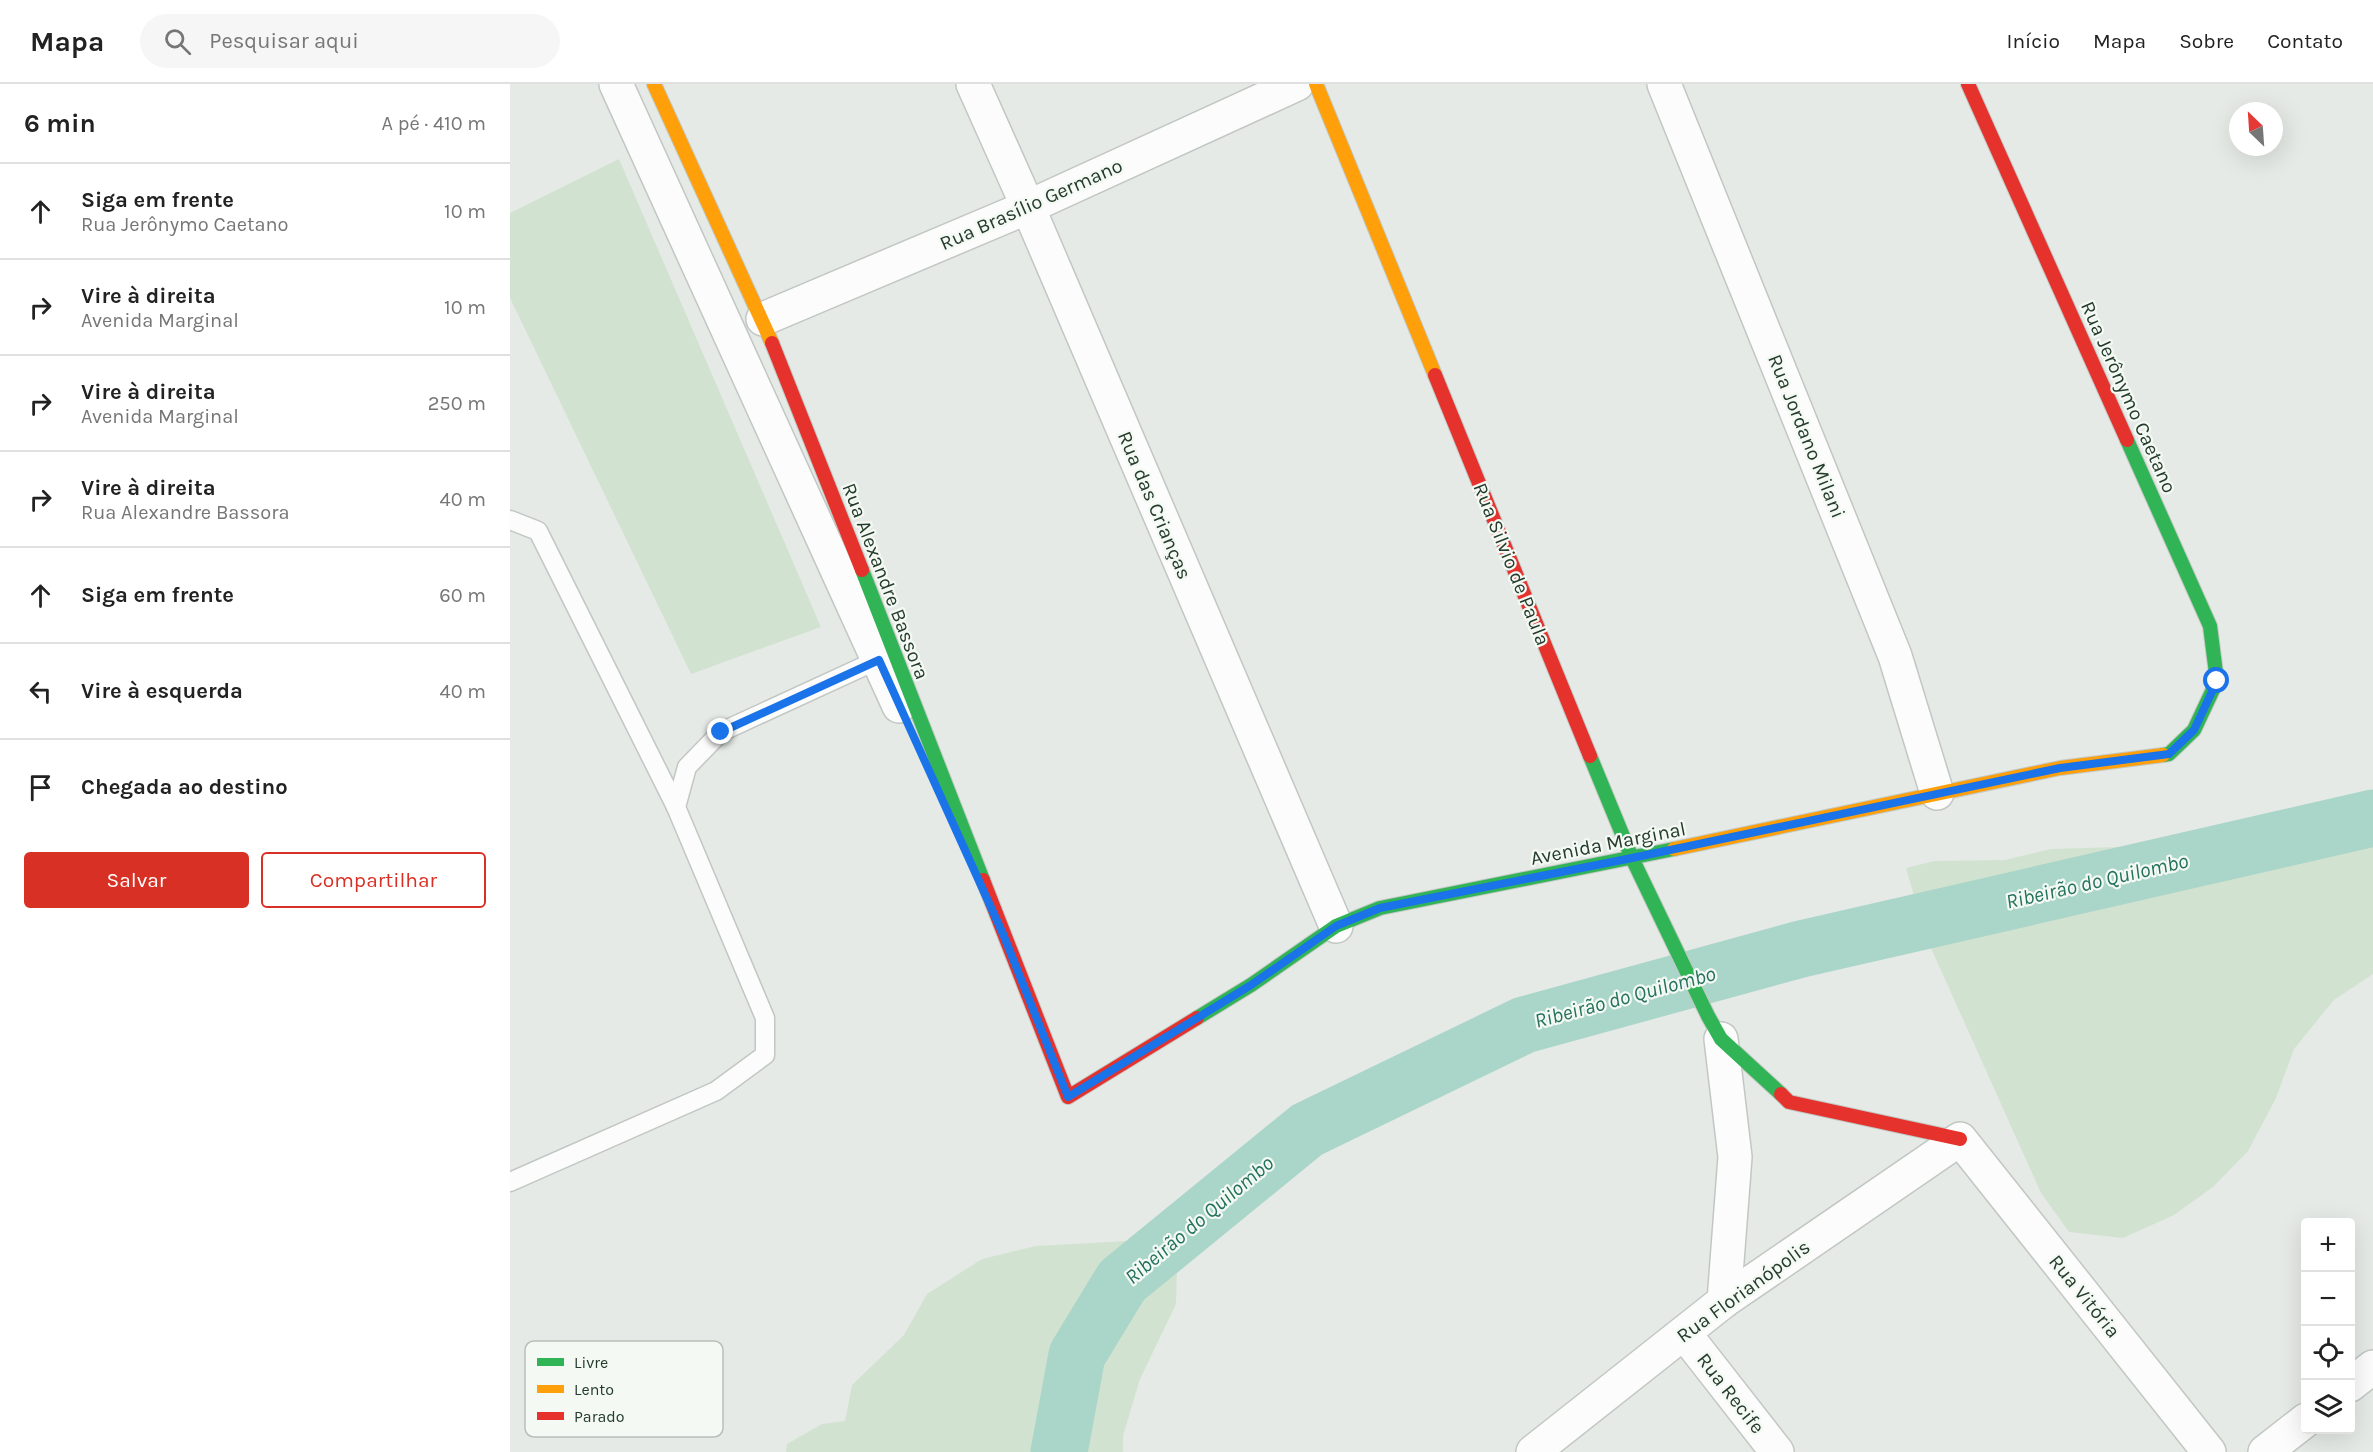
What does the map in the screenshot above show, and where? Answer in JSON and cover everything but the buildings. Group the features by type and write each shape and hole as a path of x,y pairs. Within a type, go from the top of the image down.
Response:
{"street":[{"path":"616,84 886,656 1003,934"},
{"name":"Rua Alexandre Bassora","path":"654,84 763,319 886,656"},
{"name":"Rua das Crianças","path":"973,84 1028,207 1336,926"},
{"name":"Rua Brasílio Germano","path":"763,319 1028,207 1297,84"},
{"name":"Rua Silvio de Paula","path":"1316,84 1632,858 1714,1027 1735,1157 1724,1301"},
{"name":"Rua Jordano Milani","path":"1664,84 1895,656 1937,793"},
{"name":"Rua Jerônymo Caetano","path":"1968,84 2210,626 2217,681 2194,730"},
{"name":"Avenida Marginal","path":"1003,934 1068,1097 1251,985 1336,926 1380,908 1632,858 2060,768 2169,754 2194,730"},
{"name":"Rua Silvio de Paula","path":"1714,1027 1789,1102 1960,1139"},
{"name":"Rua Florianópolis","path":"1533,1452 1724,1301 1960,1139"},
{"name":"Rua Vitória","path":"1960,1139 2209,1452"},
{"name":"Rua Recife","path":"1684,1333 1777,1452"},
{"path":"2355,1381 2373,1367"},
{"path":"2265,1452 2301,1424"}],"lane":[{"path":"510,520 538,531 676,807 765,1018 765,1055 716,1091 510,1182"},
{"path":"676,807 687,767 721,732 886,656"}],"green space":[{"path":"619,159 821,627 691,674 510,298 510,213"},
{"path":"2373,797 2373,974 2334,1000 2294,1049 2276,1098 2248,1151 2213,1187 2174,1215 2123,1238 2069,1232 2041,1193 1926,937 1906,868 1934,861 2005,860 2051,849 2152,846 2207,831 2270,834 2321,811"},
{"path":"1127,1241 1156,1249 1177,1269 1176,1304 1140,1379 1123,1436 1123,1452 786,1452 787,1444 822,1424 845,1421 852,1385 904,1335 927,1294 982,1259 1036,1246"}],"waterway":[{"name":"Ribeirão do Quilombo","path":"1059,1452 1077,1355 1122,1281 1307,1130 1524,1025 1801,949 2373,818"}],"traffic: fast":[{"path":"2127,440 2210,626 2217,681 2194,730 2169,754 2163,755"},
{"path":"862,570 983,880"},
{"path":"1590,756 1632,858 1708,1016 1721,1039 1781,1094"},
{"path":"1197,1018 1251,985 1336,926 1380,908 1674,849"}],"traffic: slow":[{"path":"654,84 772,343"},
{"path":"1316,84 1435,375"},
{"path":"1674,849 2060,768 2163,755"}],"traffic: jam":[{"path":"1968,84 2127,440"},
{"path":"772,343 862,570"},
{"path":"1435,375 1590,756"},
{"path":"983,880 1068,1097 1197,1018"},
{"path":"1781,1094 1789,1102 1960,1139"}],"route":[{"path":"721,732 879,660 1003,934 1068,1097 1251,985 1336,926 1380,908 1632,858 2060,768 2169,754 2194,730 2217,681"}]}
